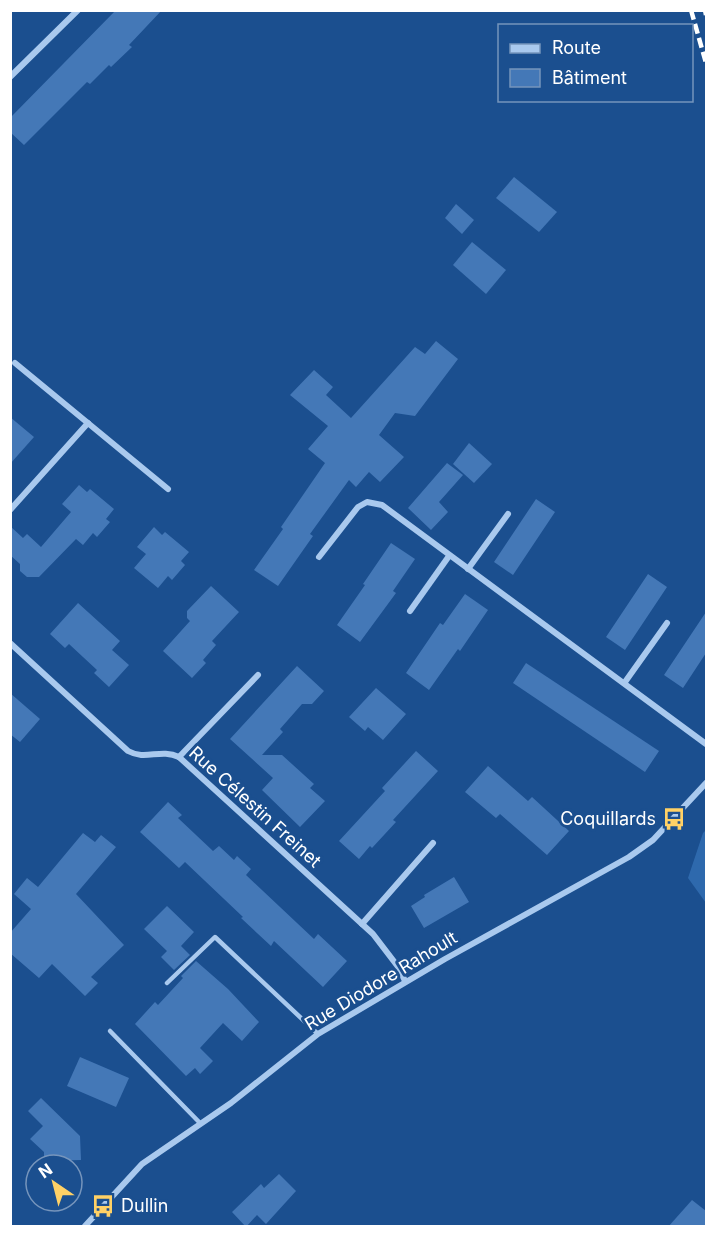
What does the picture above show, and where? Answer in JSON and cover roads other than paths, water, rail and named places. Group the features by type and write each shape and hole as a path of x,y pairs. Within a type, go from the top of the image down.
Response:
{"street":[{"path":"10,77 78,10"},
{"path":"15,363 168,489"},
{"path":"10,510 88,423"},
{"path":"319,556 358,507 367,502 382,505 448,556 625,682 706,744"},
{"path":"468,569 508,514"},
{"path":"410,611 448,556"},
{"path":"625,682 667,623"},
{"name":"Rue Célestin Freinet","path":"10,643 128,751 144,756 161,752 180,757 362,924 395,961 405,981"},
{"path":"180,757 258,675"},
{"name":"Rue Diodore Rahoult","path":"86,1227 142,1164 231,1102 318,1034 405,981 629,856 653,840 706,783"},
{"path":"362,924 433,843"}],"lane":[{"path":"167,983 214,937 318,1034"},
{"path":"110,1031 200,1123"}],"railway":[{"path":"691,10 706,63"},
{"path":"705,10 706,15"}],"place":[{"name":"Coquillards","path":"674,819"},
{"name":"Dullin","path":"103,1206"}]}
